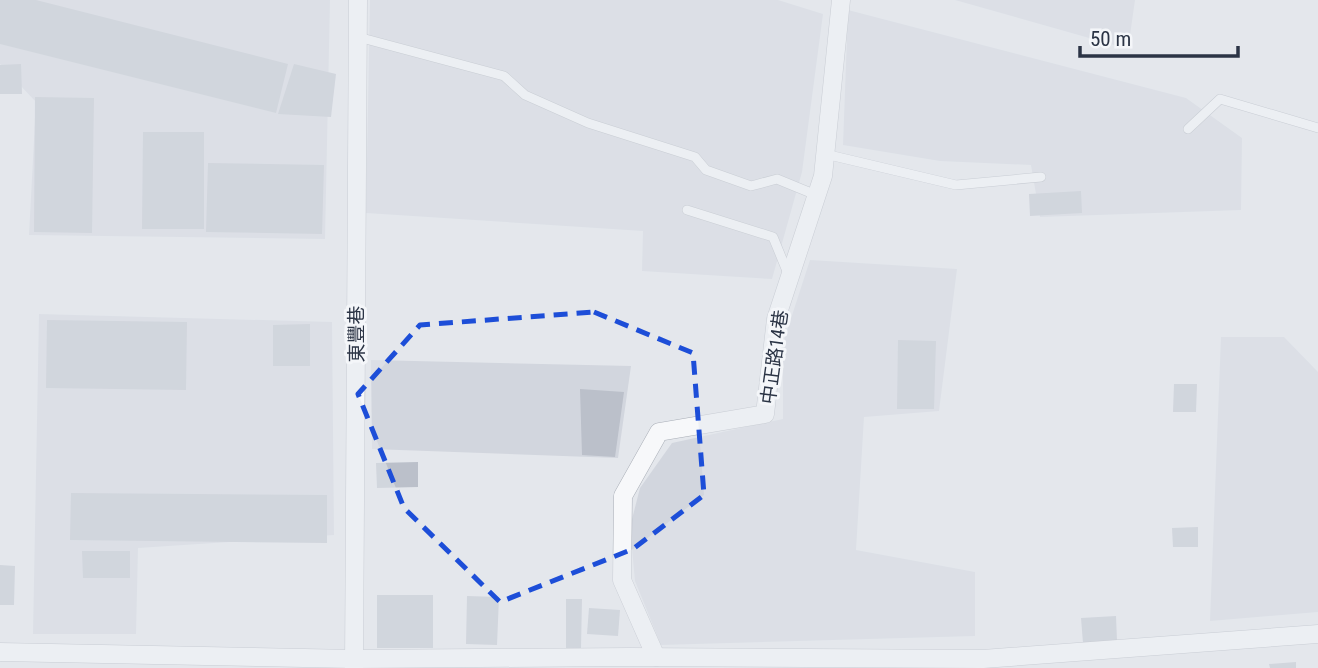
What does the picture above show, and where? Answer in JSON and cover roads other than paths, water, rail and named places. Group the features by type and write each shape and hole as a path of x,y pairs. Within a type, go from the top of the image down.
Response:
{"street":[{"name":"東豐巷","path":"354,664 358,0"},
{"name":"中正路14巷","path":"656,657 622,580 623,496 659,432 765,414 776,319 823,176 841,0"},
{"path":"0,652 354,664 631,663 656,657 983,663 1318,634"}],"lane":[{"path":"358,37 504,76 525,96 588,123 695,157 706,170 751,187 777,179 816,195"},
{"path":"1188,129 1220,100 1318,128"},
{"path":"825,154 956,185 1041,177"},
{"path":"687,210 773,237 789,278"}]}
